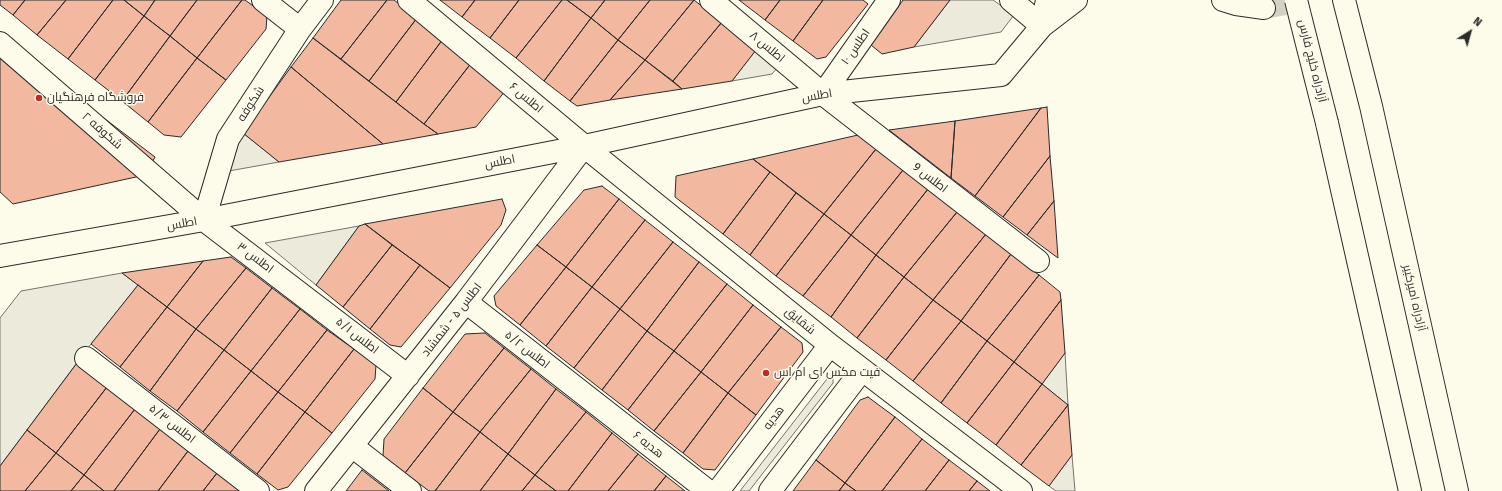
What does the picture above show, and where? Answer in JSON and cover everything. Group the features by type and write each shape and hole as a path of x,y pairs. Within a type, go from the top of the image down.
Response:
{"main road":[{"path":"263,0 300,29"},
{"name":"شکوفه","path":"204,220 228,139 300,29 322,0"},
{"name":"اطلس ۶","path":"409,0 584,146"},
{"name":"اطلس ۸","path":"711,0 823,94"},
{"name":"اطلس ۱۰","path":"823,94 889,0"},
{"path":"1010,0 1042,26"},
{"path":"1042,26 1047,0"},
{"path":"1042,26 1076,0"},
{"path":"1223,0 1236,4 1264,8"},
{"name":"آزادراه خلیج فارس","path":"1296,0 1327,123 1410,491"},
{"name":"آزادراه امیرکبیر","path":"1344,0 1371,106 1457,491"},
{"name":"اطلس","path":"0,256 204,220 584,146 823,94 1001,75 1042,26"},
{"name":"شکوفه ۲","path":"0,43 204,220"},
{"name":"اطلس 9","path":"823,94 1038,261"},
{"name":"اطلس ۵ - شمشاد","path":"316,491 466,302 584,146"},
{"name":"شقایق","path":"584,146 830,345 1021,491"},
{"name":"اطلس ۳","path":"204,220 305,296"},
{"name":"اطلس ۵/۱","path":"305,296 408,376"},
{"name":"اطلس ۵/۲","path":"466,302 589,398"},
{"name":"هدیه","path":"718,491 830,345"},
{"name":"اطلس ۵/۳","path":"86,358 258,491"},
{"path":"770,491 862,370"},
{"name":"هدیه ۶","path":"589,398 708,491"},
{"path":"352,446 410,491"}],"shaded area":[{"path":"950,0 993,0 1014,15 1001,32 914,47"},
{"path":"756,50 778,67 772,74 732,81"},
{"path":"243,133 279,162 212,174"},
{"path":"359,226 316,285 265,243"},
{"path":"122,273 138,285 91,344 0,466 0,318 21,291"},
{"path":"1065,353 1068,405 1042,384"},
{"path":"833,378 833,383 749,491 740,491 827,379"},
{"path":"1072,455 1075,491 1056,491 1049,486"}],"building":[{"path":"0,0 25,0 13,15 0,5"},
{"path":"25,0 66,0 37,35 13,15"},
{"path":"66,0 113,0 68,59 37,35"},
{"path":"113,0 124,0 144,16 95,80 68,59"},
{"path":"124,0 155,0 144,16"},
{"path":"155,0 197,0 170,36 144,16"},
{"path":"197,0 242,0 197,58 170,36"},
{"path":"242,0 245,0 267,16 266,29 226,80 197,58"},
{"path":"341,0 387,0 341,59 313,38"},
{"path":"387,0 394,0 417,18 369,81 341,59"},
{"path":"440,0 475,0 462,17"},
{"path":"475,0 519,0 490,38 462,17"},
{"path":"519,0 562,0 516,58 490,38"},
{"path":"562,0 567,0 591,18 544,81 516,58"},
{"path":"567,0 605,0 591,18"},
{"path":"605,0 650,0 618,40 591,18"},
{"path":"650,0 694,0 645,60 618,40"},
{"path":"694,0 722,22 673,81 645,60"},
{"path":"739,0 780,0 765,20"},
{"path":"780,0 823,0 793,41 765,20"},
{"path":"823,0 863,0 868,4 826,57 817,59 793,41"},
{"path":"903,0 950,0 914,47 882,54 871,45"},
{"path":"144,16 170,36 122,101 95,80"},
{"path":"417,18 443,39 396,102 369,81"},
{"path":"591,18 618,40 570,101 544,81"},
{"path":"722,22 756,50 732,81 682,89 673,81"},
{"path":"170,36 197,58 148,122 122,101"},
{"path":"313,38 438,134 383,144 291,67"},
{"name":"فروشگاه فرهنگیان","path":"0,39 155,157 145,175 13,204 0,192"},
{"path":"443,39 472,62 424,124 396,102"},
{"path":"618,40 645,60 610,100 577,106 570,101"},
{"path":"197,58 226,80 181,137 164,135 148,122"},
{"path":"645,60 682,89 610,100"},
{"path":"472,62 506,90 476,127 438,134 424,124"},
{"path":"291,67 383,144 279,162 243,133"},
{"path":"1047,107 1050,156 1003,217 975,196 1041,108"},
{"path":"1041,108 975,196 951,178 955,121"},
{"path":"955,121 951,178 889,130"},
{"path":"858,135 876,149 824,214 753,159"},
{"path":"876,149 903,170 851,235 824,214"},
{"path":"1050,156 1054,201 1027,235 1003,217"},
{"path":"753,159 770,172 723,234 675,197 676,176"},
{"path":"903,170 928,189 876,255 851,235"},
{"path":"770,172 796,193 750,255 723,234"},
{"path":"602,186 619,199 566,267 537,245 584,190"},
{"path":"928,189 957,212 904,277 876,255"},
{"path":"796,193 824,214 776,276 750,255"},
{"path":"502,199 506,210 501,225 450,288 365,224"},
{"path":"619,199 645,220 592,287 566,267"},
{"path":"1054,201 1058,258 1027,235"},
{"path":"957,212 986,234 933,300 904,277"},
{"path":"824,214 851,235 803,296 776,276"},
{"path":"645,220 673,242 620,309 592,287"},
{"path":"365,224 392,245 343,307 316,285 359,226"},
{"path":"986,234 1011,254 961,321 933,300"},
{"path":"851,235 876,255 831,317 803,296"},
{"path":"673,242 699,262 647,331 620,309"},
{"path":"392,245 420,265 370,329 343,307"},
{"path":"537,245 566,267 520,325 496,306 494,296"},
{"path":"1011,254 1039,275 987,341 961,321"},
{"path":"876,255 904,277 857,338 831,317"},
{"path":"231,257 246,268 196,329 167,307 203,261"},
{"path":"203,261 167,307 122,273"},
{"path":"699,262 727,284 674,351 647,331"},
{"path":"420,265 450,288 401,347 390,345 370,329"},
{"path":"566,267 592,287 546,346 520,325"},
{"path":"246,268 272,288 224,350 196,329"},
{"path":"1039,275 1060,292 1061,300 1014,362 987,341"},
{"path":"904,277 933,300 886,360 857,338"},
{"path":"727,284 753,305 701,372 674,351"},
{"path":"138,285 167,307 120,367 91,344"},
{"path":"592,287 620,309 574,368 546,346"},
{"path":"272,288 300,309 251,371 224,350"},
{"path":"933,300 961,321 913,381 886,360"},
{"path":"1061,300 1065,353 1042,384 1014,362"},
{"path":"753,305 781,327 728,393 701,372"},
{"path":"167,307 196,329 150,391 120,367"},
{"path":"300,309 327,330 278,392 251,371"},
{"path":"620,309 647,331 602,390 574,368"},
{"path":"961,321 987,341 941,403 913,381"},
{"name":"فیت مکس ای ام اس","path":"781,327 802,343 803,352 756,415 728,393"},
{"path":"196,329 224,350 177,411 150,391"},
{"path":"327,330 354,349 305,412 278,392"},
{"path":"647,331 674,351 628,410 602,390"},
{"path":"485,333 504,348 453,412 423,388 465,334"},
{"path":"987,341 1014,362 967,423 941,403"},
{"path":"504,348 531,369 480,432 453,412"},
{"path":"354,349 376,365 375,379 332,433 305,412"},
{"path":"224,350 251,371 203,432 177,411"},
{"path":"674,351 701,372 654,431 628,410"},
{"path":"1014,362 1042,384 996,445 967,423"},
{"path":"77,363 107,387 56,453 27,430"},
{"path":"531,369 556,389 508,454 480,432"},
{"path":"251,371 278,392 230,453 203,432"},
{"path":"701,372 728,393 683,453 654,431"},
{"path":"1042,384 1068,405 1021,465 996,445"},
{"path":"107,387 135,409 84,475 56,453"},
{"path":"423,388 453,412 405,473 383,456 384,439"},
{"path":"556,389 586,412 535,475 508,454"},
{"path":"278,392 305,412 257,474 230,453"},
{"path":"728,393 756,415 715,470 703,469 683,453"},
{"path":"868,397 895,417 845,483 816,460 860,400"},
{"path":"1068,405 1072,455 1049,486 1021,465"},
{"path":"135,409 160,429 114,491 104,491 84,475"},
{"path":"305,412 332,433 288,487 278,490 257,474"},
{"path":"453,412 480,432 435,491 429,491 405,473"},
{"path":"586,412 612,433 568,491 556,491 535,475"},
{"path":"895,417 922,439 882,491 856,491 845,483"},
{"path":"160,429 188,451 158,491 114,491"},
{"path":"27,430 56,453 25,491 0,491 0,466"},
{"path":"480,432 508,454 480,491 435,491"},
{"path":"612,433 638,454 608,491 568,491"},
{"path":"922,439 949,460 925,491 882,491"},
{"path":"188,451 217,473 203,491 158,491"},
{"path":"56,453 84,475 71,491 25,491"},
{"path":"508,454 535,475 522,491 480,491"},
{"path":"638,454 666,476 654,491 608,491"},
{"path":"816,460 845,483 839,491 793,491"},
{"path":"949,460 977,481 969,491 925,491"},
{"path":"362,470 389,491 346,491"},
{"path":"217,473 240,491 203,491"},
{"path":"84,475 104,491 71,491"},
{"path":"535,475 556,491 522,491"},
{"path":"666,476 685,491 654,491"},
{"path":"977,481 990,491 969,491"},
{"path":"845,483 856,491 839,491"}],"tunnel":[{"path":"1264,8 1307,0"}],"place":[{"name":"فروشگاه فرهنگیان","path":"39,98"},
{"name":"فیت مکس ای ام اس","path":"766,373"}]}
